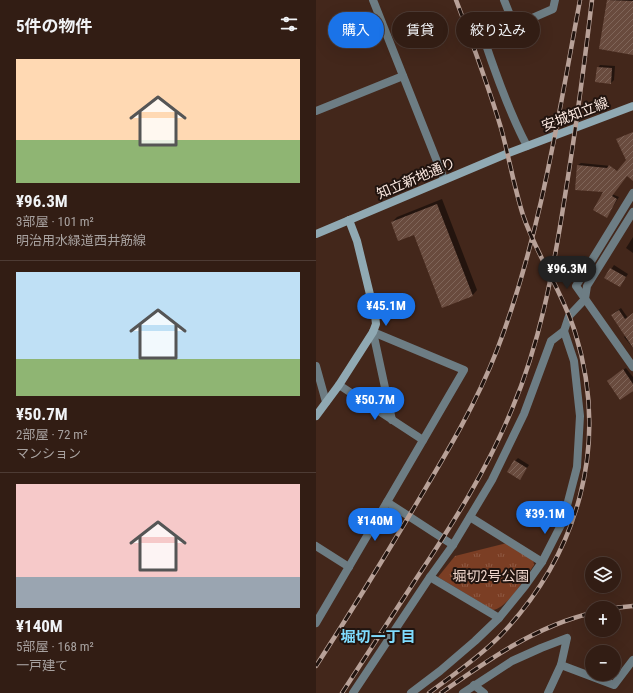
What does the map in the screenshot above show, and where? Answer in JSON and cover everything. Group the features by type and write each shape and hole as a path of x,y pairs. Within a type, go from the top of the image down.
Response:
{"main road":[{"name":"安城知立線","path":"527,146 633,106"},
{"name":"知立新地通り","path":"316,234 444,179 527,146"},
{"path":"316,416 339,385 373,332 376,324 357,241 349,220"}],"street":[{"path":"373,0 444,179"},
{"path":"504,0 509,12"},
{"path":"540,15 553,10 555,0"},
{"path":"487,48 494,70 517,127 527,146"},
{"path":"316,111 403,76"},
{"path":"633,193 576,286 633,367"},
{"path":"353,693 430,577 454,545 492,480 524,414 551,341 564,331 569,316 585,299 587,286 633,212"},
{"path":"411,693 440,671 499,618 526,586 542,562 563,520 577,467 580,416 574,361 564,331"},
{"path":"373,332 392,420"},
{"path":"316,623 464,370 373,332"},
{"path":"316,366 326,402"},
{"path":"339,385 423,440"},
{"path":"387,502 454,545"},
{"path":"470,517 542,562"},
{"path":"316,546 349,567"},
{"path":"430,577 499,618"},
{"path":"463,693 512,661 567,638 561,665 548,693"},
{"path":"609,693 633,660"},
{"path":"561,665 614,686"},
{"path":"474,685 484,693"}],"green space":[{"name":"堀切2号公園","path":"507,543 533,559 534,565 510,598 499,608 493,610 438,577 455,556"}],"building":[{"path":"607,0 633,1 633,55 599,49"},
{"path":"597,67 612,68 611,84 595,82"},
{"path":"633,132 633,181 627,176 612,196 617,199 607,218 593,210 603,192 575,190 577,165 607,168 609,165 617,171 626,160 616,139"},
{"path":"437,204 473,296 442,308 414,235 398,241 391,222"},
{"path":"610,268 626,277 620,287 604,278"},
{"path":"619,310 625,319 633,313 633,348 611,315"},
{"path":"623,369 633,384 633,391 620,400 607,381"},
{"path":"514,460 527,468 520,480 507,472"}],"railway":[{"path":"429,693 474,659 499,637 527,605 550,570 567,534 580,495 587,456 589,415 585,374 575,332 570,317 535,245 523,215 496,112 456,0"},
{"path":"316,666 341,628 447,452 479,392 497,350 512,308 536,221 555,133 580,0"},
{"path":"342,693 468,497 492,454 522,384 538,333 555,255 576,126 592,0"},
{"path":"621,607 633,606"},
{"path":"441,693 477,668 532,635 551,626 585,615"}],"district":[{"name":"堀切一丁目","path":"378,637"}]}
